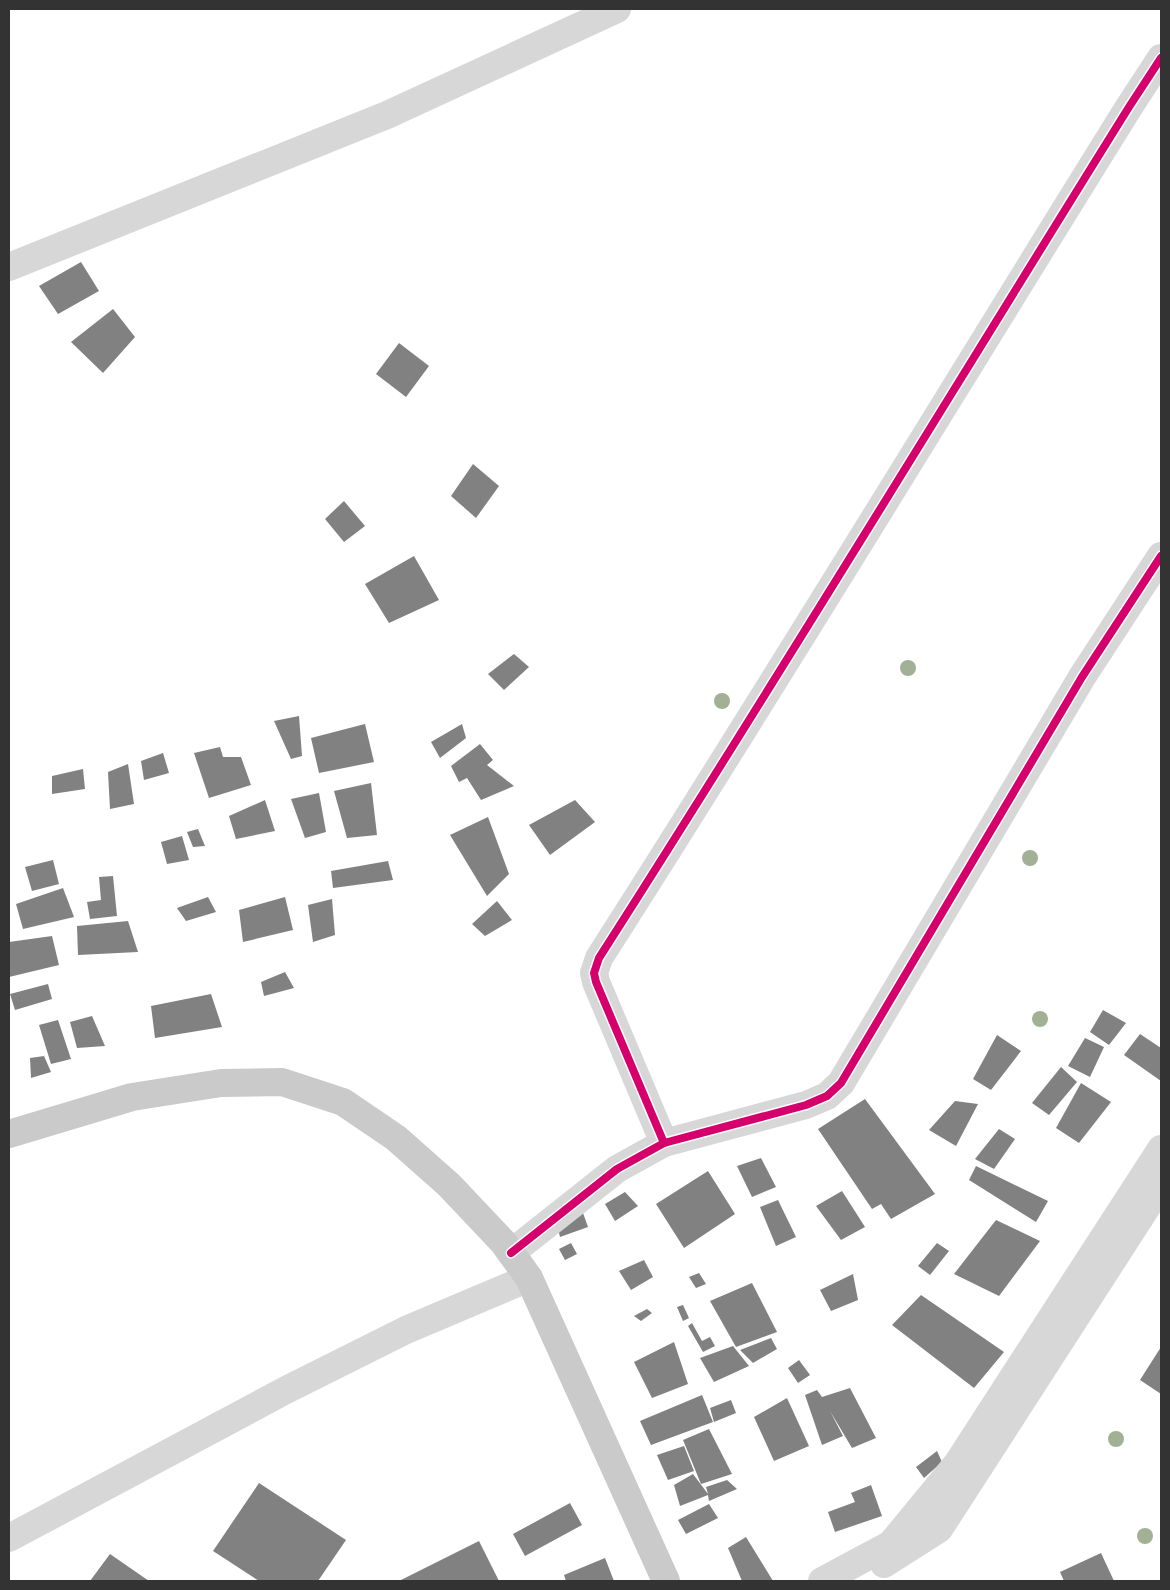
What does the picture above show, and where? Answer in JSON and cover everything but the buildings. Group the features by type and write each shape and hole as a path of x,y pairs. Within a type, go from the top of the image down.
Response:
{"main road":[{"path":"9,1134 132,1097 221,1083 282,1082 343,1102 396,1138 449,1185 503,1242 529,1278 666,1581"}],"street":[{"path":"9,267 387,115 617,9"},
{"path":"664,1143 596,982 594,973 599,958 807,630 941,409 1161,58"},
{"path":"511,1253 616,1169 664,1143 806,1105 827,1096 841,1083 1082,677 1161,556"},
{"path":"822,1581 892,1544 956,1464 1161,1149"},
{"path":"858,1581 938,1529 1161,1185"},
{"path":"9,1538 286,1390 389,1339 529,1278"}],"cycle path":[{"path":"664,1143 596,982 594,973 599,958 1161,58"},
{"path":"511,1253 617,1169 664,1143 806,1105 827,1096 841,1083 1082,677 1161,556"}]}
